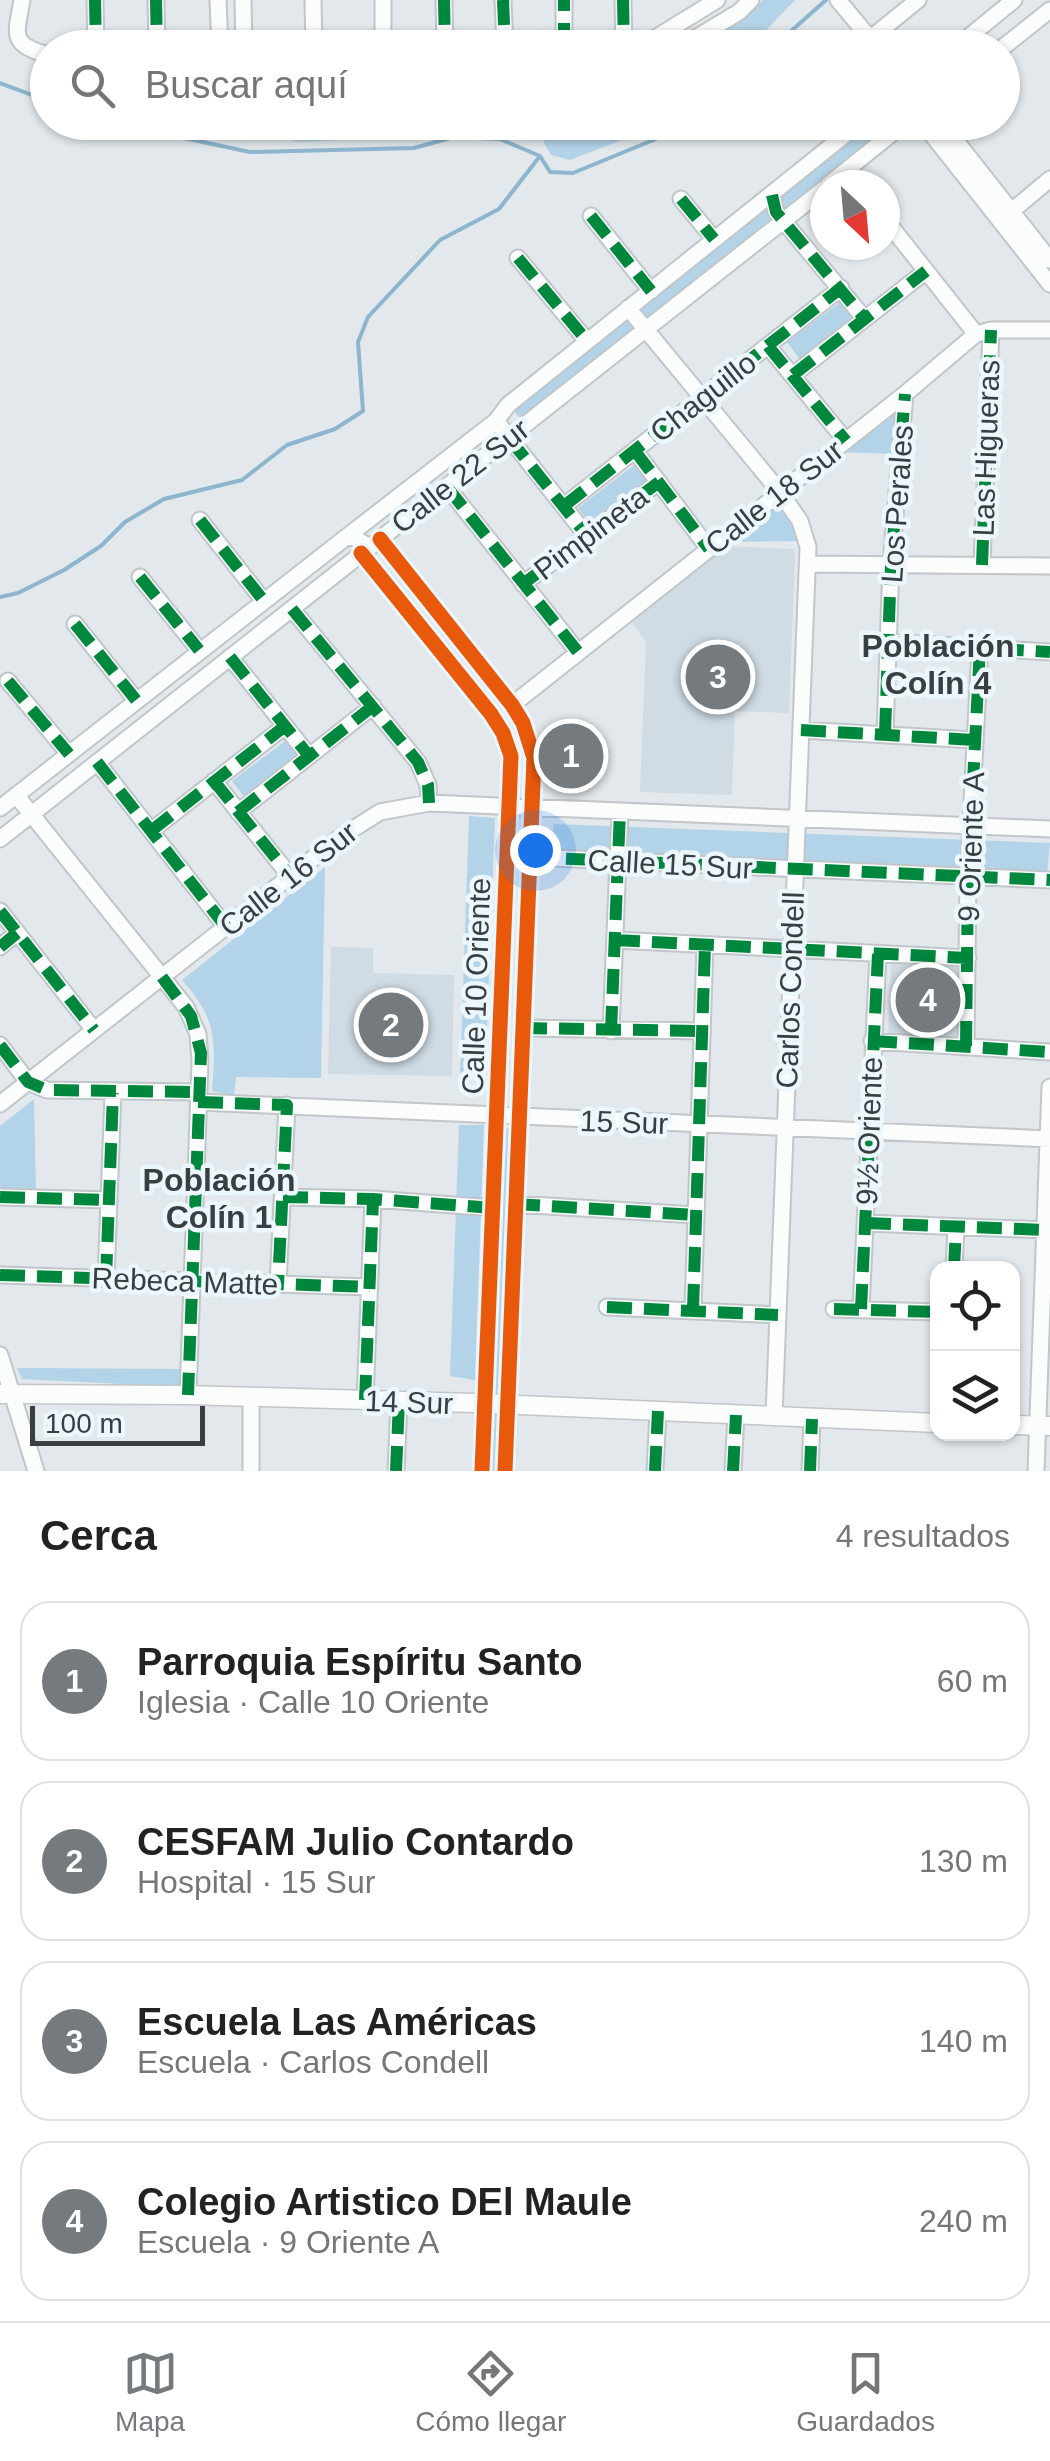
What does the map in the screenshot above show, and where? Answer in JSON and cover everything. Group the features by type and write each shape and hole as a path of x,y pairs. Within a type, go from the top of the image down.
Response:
{"main road":[{"name":"14 Sur","path":"6,1394 508,1404 930,1423"},
{"name":"Calle 10 Oriente","path":"482,1471 485,1404"},
{"name":"Calle 10 Oriente","path":"505,1471 508,1404"}],"street":[{"path":"22,0 16,33 18,42 30,50"},
{"path":"95,0 96,30"},
{"path":"156,0 157,30"},
{"path":"218,0 219,30"},
{"path":"243,0 244,30"},
{"path":"313,0 314,30"},
{"path":"382,0 383,30"},
{"path":"444,0 445,30"},
{"path":"504,0 504,30"},
{"path":"564,0 564,30"},
{"path":"622,0 623,30"},
{"path":"668,30 717,0"},
{"path":"886,30 918,0"},
{"path":"977,30 1014,0"},
{"path":"704,30 740,4"},
{"path":"842,5 861,30"},
{"path":"1020,34 1050,10"},
{"path":"0,808 496,420 508,404 839,140"},
{"name":"Calle 22 Sur","path":"847,170 884,140"},
{"path":"938,140 1050,260"},
{"path":"954,140 1050,284"},
{"path":"1006,215 1050,179"},
{"path":"772,196 776,212 864,318"},
{"path":"681,199 714,239"},
{"name":"Calle 22 Sur","path":"0,839 810,200"},
{"path":"590,216 651,290"},
{"name":"Las Higueras","path":"900,237 983,332 982,565"},
{"path":"518,258 588,341"},
{"path":"792,375 926,271"},
{"name":"Chaguillo","path":"564,506 841,288"},
{"name":"Carlos Condell","path":"628,308 780,492 804,530 809,564 774,1416"},
{"path":"983,332 1050,330"},
{"name":"Calle 18 Sur","path":"512,705 983,332"},
{"path":"768,346 846,440"},
{"name":"Los Perales","path":"884,733 891,564 905,394"},
{"path":"496,420 587,536"},
{"path":"635,451 709,549"},
{"name":"Pimpineta","path":"523,584 658,482"},
{"path":"446,487 578,652"},
{"path":"200,520 263,600"},
{"path":"349,535 370,546"},
{"name":"Calle 10 Oriente","path":"370,546 512,705 530,740 534,758 508,1404"},
{"name":"Calle 10 Oriente","path":"370,546 504,733 511,756 485,1404"},
{"path":"809,564 1050,566"},
{"path":"140,577 199,650"},
{"path":"292,609 418,762 428,785 430,804"},
{"path":"74,624 136,700"},
{"path":"888,642 1050,652"},
{"name":"9 Oriente A","path":"966,1046 968,877 980,648"},
{"path":"230,657 309,756"},
{"path":"458,673 474,658"},
{"path":"174,670 190,689"},
{"path":"8,681 69,754"},
{"path":"238,812 373,706"},
{"path":"152,831 285,726"},
{"path":"802,730 974,740"},
{"path":"97,762 226,926"},
{"path":"214,781 290,876"},
{"path":"16,795 162,976 195,1025 201,1053 188,1395"},
{"name":"Calle 16 Sur","path":"0,1104 290,876 366,819 394,808 430,804 511,806 1050,829"},
{"path":"611,1031 620,811"},
{"name":"Calle 15 Sur","path":"529,857 1050,880"},
{"path":"0,911 94,1030"},
{"path":"0,946 17,933"},
{"path":"615,940 968,958"},
{"path":"694,1309 705,944"},
{"name":"9½ Oriente","path":"862,1309 878,954"},
{"path":"522,1028 702,1031"},
{"path":"872,1041 1050,1052"},
{"path":"0,1045 28,1082"},
{"name":"15 Sur","path":"28,1082 47,1090 287,1105 786,1127 1049,1145"},
{"path":"1036,1471 1044,1426 1050,1087"},
{"path":"106,1279 112,1092"},
{"path":"278,1284 287,1105"},
{"path":"0,1197 109,1200"},
{"path":"282,1197 494,1208"},
{"path":"365,1400 373,1199"},
{"path":"515,1204 696,1215"},
{"path":"866,1224 1046,1230"},
{"path":"954,1261 956,1228"},
{"path":"492,1265 513,1266"},
{"name":"Rebeca Matte","path":"0,1275 370,1287"},
{"path":"607,1307 778,1314"},
{"path":"834,1309 930,1312"},
{"path":"0,1355 6,1394 36,1471"},
{"path":"251,1399 251,1471"},
{"path":"396,1471 399,1402"},
{"path":"656,1471 658,1411"},
{"path":"733,1471 736,1415"},
{"path":"810,1471 812,1419"}],"shaded area":[{"path":"763,0 795,0 766,30 724,30"},
{"path":"622,140 570,160 551,155 543,141"},
{"path":"850,140 879,140 841,170 812,170"},
{"path":"810,171 810,194 521,420 512,408"},
{"path":"847,297 862,316 802,362 787,342"},
{"path":"904,404 898,454 839,452"},
{"path":"638,462 653,482 593,527 578,508"},
{"path":"781,502 794,520 801,541 730,542"},
{"path":"720,546 795,549 789,713 735,711 732,795 640,792 646,643 629,617"},
{"path":"292,736 307,755 247,801 232,781"},
{"path":"469,816 495,818 485,1078 460,1077"},
{"path":"554,824 1050,843 1047,874 550,853"},
{"path":"325,867 321,1078 236,1077 234,1096 212,1091 212,1031 202,1007 182,980"},
{"path":"331,947 373,948 373,973 454,975 452,1076 328,1074"},
{"path":"891,961 967,963 965,1040 888,1038"},
{"path":"34,1099 36,1190 0,1190 0,1126"},
{"path":"459,1125 484,1125 475,1380 450,1376"},
{"path":"500,1127 514,1129 503,1471 488,1471"},
{"path":"17,1368 186,1369 183,1387 22,1379"}],"waterway":[{"path":"792,30 826,0"},
{"path":"0,83 30,94"},
{"path":"193,140 250,152 414,148 443,140"},
{"path":"502,140 540,156 550,172 573,173 653,140"},
{"path":"0,597 18,593 64,570 101,546 125,522 164,499 242,480 287,445 335,429 363,411 358,342 368,317 440,240 499,209 540,156"}],"marked path":[{"path":"95,0 96,30"},
{"path":"156,0 157,30"},
{"path":"444,0 445,30"},
{"path":"503,0 504,30"},
{"path":"564,0 564,30"},
{"path":"623,0 624,30"},
{"path":"772,195 776,212 864,318"},
{"path":"681,199 714,239"},
{"path":"591,216 651,291"},
{"path":"518,258 587,341"},
{"path":"793,375 926,271"},
{"path":"564,506 841,288"},
{"path":"982,565 991,330"},
{"path":"768,346 846,441"},
{"path":"885,733 891,564 905,394"},
{"path":"509,438 587,536"},
{"path":"635,451 709,549"},
{"path":"523,584 659,482"},
{"path":"447,487 578,652"},
{"path":"200,520 263,600"},
{"path":"140,577 199,650"},
{"path":"292,609 418,762 428,785 429,803"},
{"path":"75,624 136,700"},
{"path":"888,642 1050,652"},
{"path":"966,1046 968,877 980,648"},
{"path":"230,657 309,756"},
{"path":"8,681 69,754"},
{"path":"238,812 373,706"},
{"path":"151,831 285,726"},
{"path":"801,730 974,740"},
{"path":"97,762 226,927"},
{"path":"214,781 290,876"},
{"path":"611,1031 620,811"},
{"path":"529,857 1050,880"},
{"path":"0,911 94,1030"},
{"path":"0,947 17,933"},
{"path":"615,940 968,958"},
{"path":"693,1309 705,945"},
{"path":"861,1309 878,954"},
{"path":"162,977 191,1016 201,1053 188,1395"},
{"path":"522,1028 702,1031"},
{"path":"872,1041 1050,1052"},
{"path":"0,1045 28,1082 47,1090 198,1092"},
{"path":"106,1279 113,1093"},
{"path":"198,1102 287,1105 278,1284"},
{"path":"0,1197 109,1200"},
{"path":"283,1197 494,1208"},
{"path":"365,1400 373,1199"},
{"path":"515,1204 696,1215"},
{"path":"866,1223 1046,1230"},
{"path":"954,1261 956,1228"},
{"path":"0,1275 370,1287"},
{"path":"607,1307 778,1315"},
{"path":"834,1309 930,1312"},
{"path":"396,1471 399,1402"},
{"path":"655,1471 658,1411"},
{"path":"733,1471 736,1415"},
{"path":"810,1471 812,1419"}],"cycle path":[{"path":"380,539 512,705 523,723 534,758 505,1471"},
{"path":"361,553 491,714 511,756 482,1471"}],"place":[{"name":"Escuela Las Américas","path":"718,677"},
{"name":"Parroquia Espíritu Santo","path":"571,756"},
{"name":"Colegio Artistico DEl Maule","path":"928,1000"},
{"name":"CESFAM Julio Contardo","path":"391,1025"}],"district":[{"name":"Población Colín 4","path":"938,664"},
{"name":"Población Colín 1","path":"219,1198"}]}
